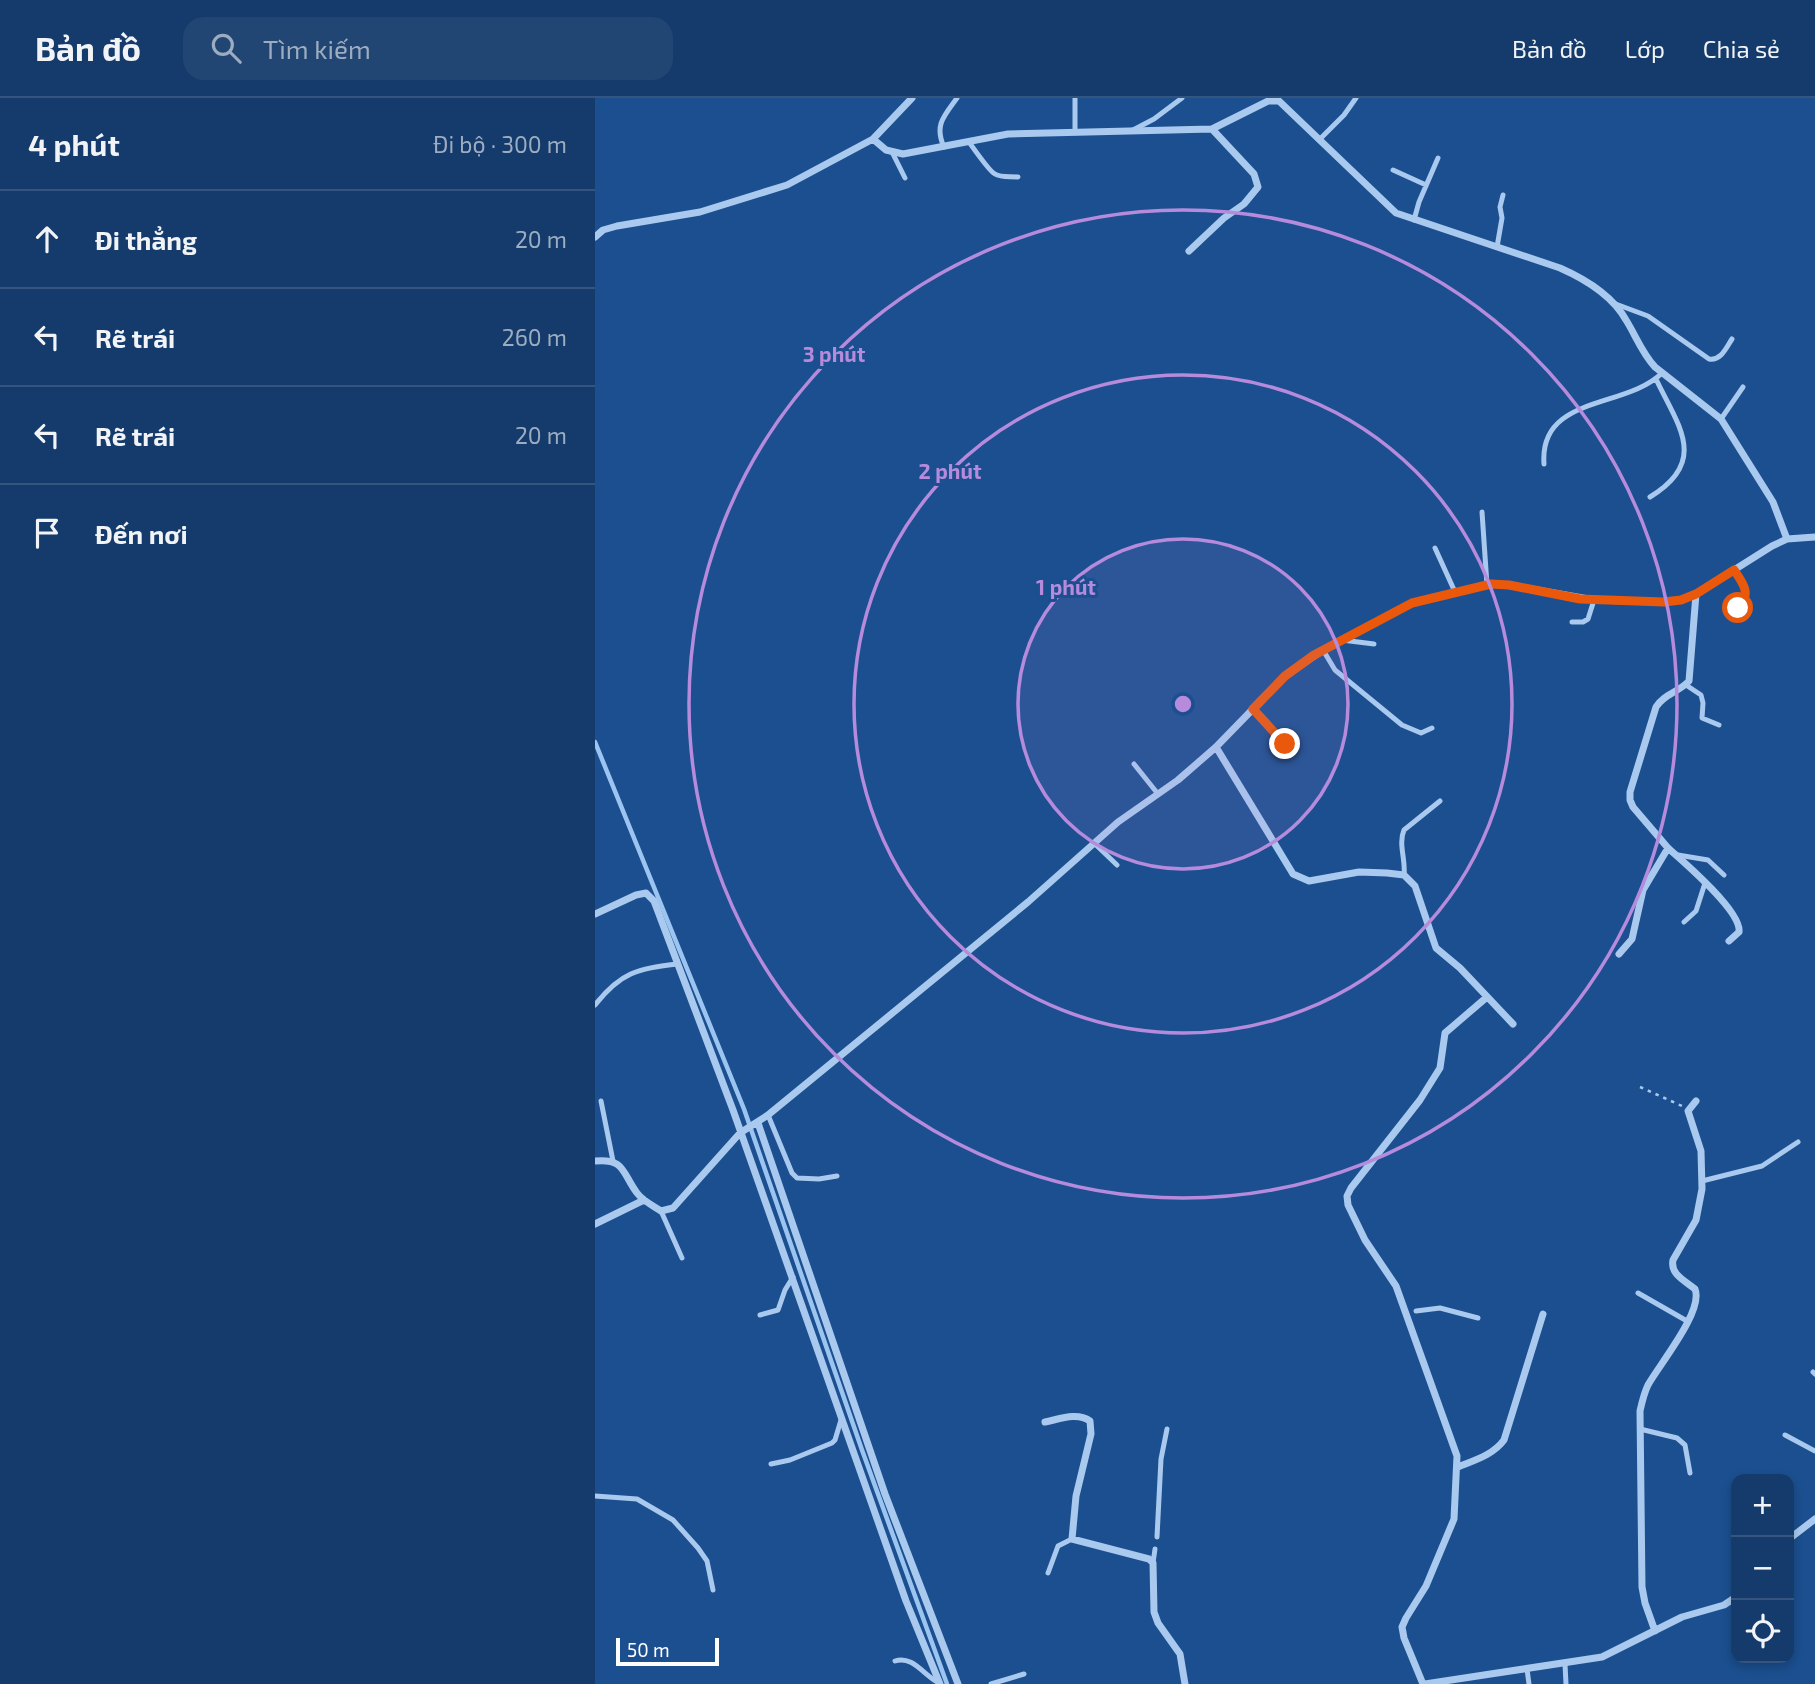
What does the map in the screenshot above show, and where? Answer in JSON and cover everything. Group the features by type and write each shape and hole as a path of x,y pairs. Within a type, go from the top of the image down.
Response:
{"street":[{"path":"595,237 603,230 617,226 700,212 775,189 876,142 912,98"},
{"path":"876,142 889,151 913,153 1009,134 1212,129 1278,99 1388,208 1414,220 1578,276 1610,302 1626,319 1659,376 1721,419 1773,502 1787,539"},
{"path":"1189,251 1224,218 1244,204 1258,187 1254,174 1212,129"},
{"path":"595,1161 614,1161 620,1165 644,1200 661,1211 673,1208 743,1131 768,1115 1028,902 1118,822 1178,780 1216,747 1285,676 1323,650 1396,610 1487,585 1509,585 1594,600 1681,600 1696,594 1772,546 1787,539 1815,537"},
{"path":"1696,594 1689,678 1686,685 1665,697 1656,707 1630,792 1633,807 1738,921 1739,932 1729,941"},
{"path":"1216,747 1293,874 1299,879 1309,881 1359,872 1404,876 1415,886 1436,948 1460,968 1513,1024"},
{"path":"1619,954 1635,932 1643,890 1668,848"},
{"path":"595,914 636,895 646,894 650,896 660,914 743,1131 906,1601 940,1684"},
{"path":"1487,997 1445,1033 1440,1069 1420,1100 1347,1196 1348,1205 1365,1240 1411,1312 1457,1456 1454,1519 1426,1586 1405,1618 1402,1627 1404,1638 1424,1684 1602,1657 1682,1617 1724,1605 1732,1600"},
{"path":"1655,1631 1645,1603 1643,1587 1640,1429 1643,1396 1649,1383 1672,1352 1697,1294 1672,1267 1673,1260 1696,1220 1700,1206 1701,1152 1688,1114 1688,1108 1696,1101"},
{"path":"757,1123 885,1494 957,1684"},
{"path":"595,1224 644,1200"},
{"path":"1458,1467 1497,1449 1504,1440 1543,1314"},
{"path":"1045,1422 1084,1417 1092,1425 1076,1496 1072,1539 1149,1559 1153,1563 1154,1612 1158,1623 1180,1654 1185,1684"},
{"path":"1792,1537 1815,1519"}],"lane":[{"path":"944,147 939,136 939,126 957,98"},
{"path":"1075,98 1075,131"},
{"path":"1133,130 1154,119 1182,98"},
{"path":"1319,140 1344,116 1356,98"},
{"path":"969,142 983,158 990,172 996,176 1018,177"},
{"path":"889,151 905,178"},
{"path":"1414,220 1438,158"},
{"path":"1393,170 1426,185"},
{"path":"1497,247 1503,195"},
{"path":"1610,302 1648,316 1709,359 1716,359 1721,355 1732,339"},
{"path":"1543,464 1547,436 1560,421 1580,409 1642,386 1659,376 1681,425 1685,444 1679,469 1650,497"},
{"path":"1721,419 1743,387"},
{"path":"1482,512 1487,585"},
{"path":"1435,548 1455,592"},
{"path":"1730,611 1744,602 1746,592 1745,585 1734,570"},
{"path":"1572,622 1588,619 1594,600"},
{"path":"1342,640 1374,644"},
{"path":"1323,650 1335,670 1402,725 1421,733 1432,728"},
{"path":"1686,685 1701,695 1702,718 1719,725"},
{"path":"1253,709 1285,744"},
{"path":"1135,764 1158,794"},
{"path":"1404,876 1405,860 1401,836 1404,830 1440,801"},
{"path":"1094,843 1118,865"},
{"path":"1675,855 1708,860 1724,875"},
{"path":"1684,922 1696,911 1705,883"},
{"path":"595,1005 614,982 626,976 652,967 677,964"},
{"path":"601,1101 614,1161"},
{"path":"768,1115 792,1173 797,1178 837,1176"},
{"path":"1702,1181 1762,1166 1798,1142"},
{"path":"661,1211 683,1258"},
{"path":"760,1315 778,1310 793,1277"},
{"path":"1638,1293 1687,1321"},
{"path":"1411,1312 1440,1308 1478,1318"},
{"path":"771,1464 790,1460 832,1443 841,1417"},
{"path":"1157,1537 1161,1459 1167,1429"},
{"path":"1640,1429 1677,1438 1685,1445 1689,1473"},
{"path":"1785,1435 1815,1451"},
{"path":"595,1496 637,1499 673,1520 707,1561 713,1590"},
{"path":"1048,1573 1058,1546 1072,1539"},
{"path":"1153,1563 1155,1549"},
{"path":"895,1661 911,1661 928,1678 940,1684"},
{"path":"1565,1664 1566,1684"},
{"path":"1527,1669 1529,1684"},
{"path":"991,1684 1024,1674"}],"path":[{"path":"1640,1087 1688,1108"}],"waterway":[{"path":"595,742 744,1109 862,1450 947,1684"}],"route":[{"path":"1285,744 1253,709 1285,676 1314,655 1412,603 1491,584 1580,599 1664,602 1681,600 1696,594 1734,570 1745,585 1746,592 1744,602 1738,608"}]}
